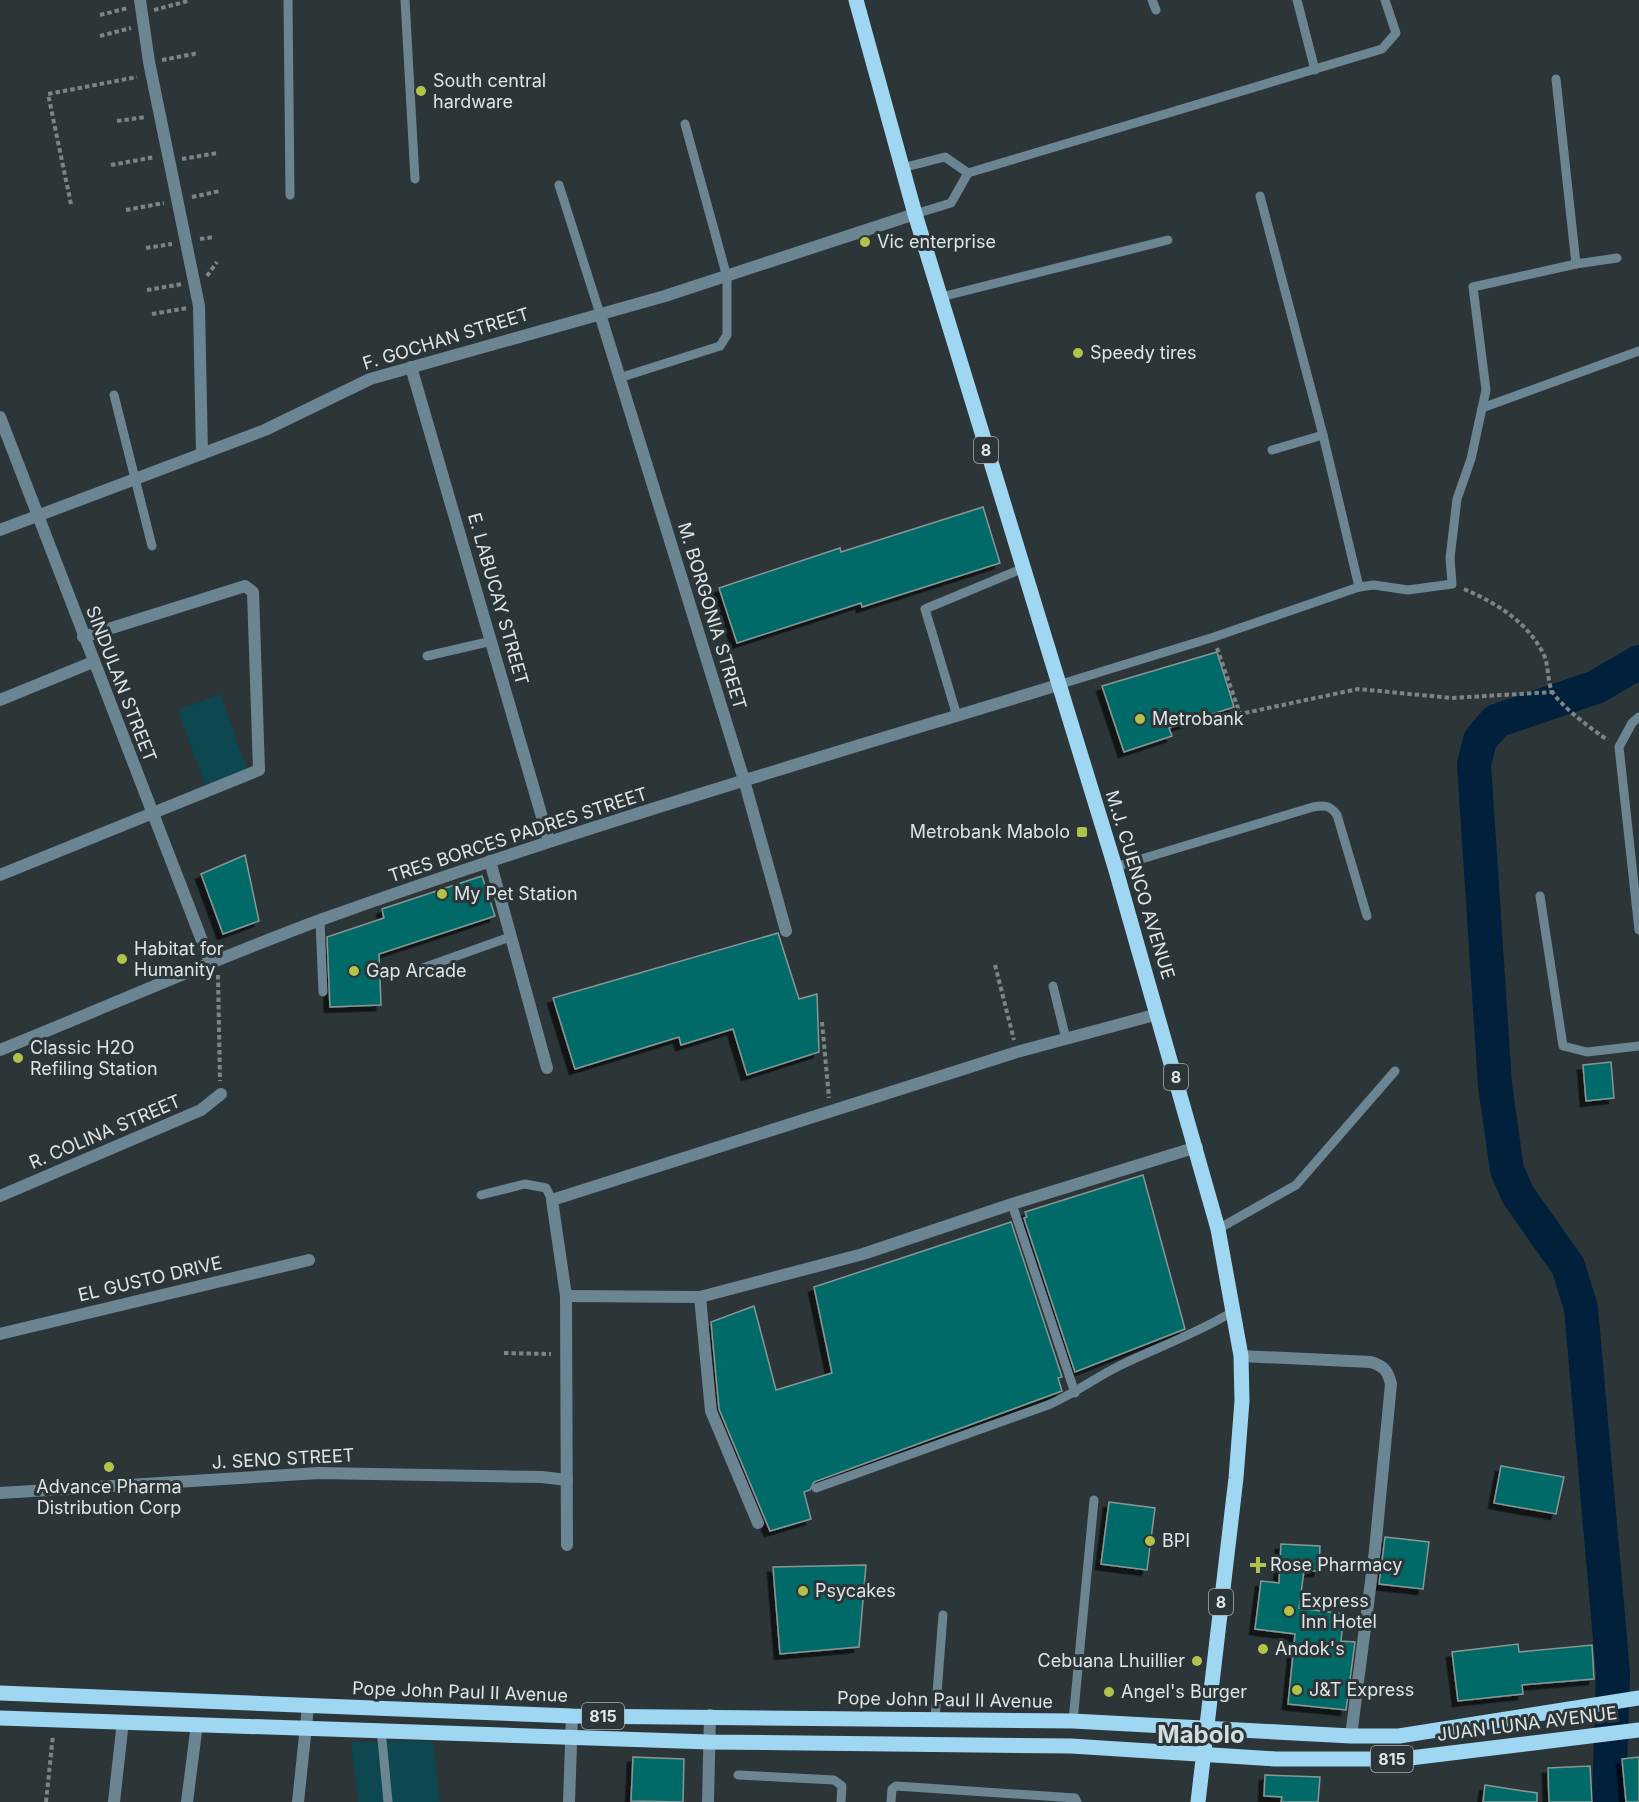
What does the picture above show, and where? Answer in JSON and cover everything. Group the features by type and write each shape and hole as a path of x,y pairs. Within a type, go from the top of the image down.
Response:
{"main road":[{"name":"M.J. CUENCO AVENUE","path":"856,0 915,214 1115,867 1197,1147 1218,1229 1234,1311 1241,1356 1242,1401 1236,1478 1198,1802"},
{"name":"Pope John Paul Ⅱ Avenue","path":"0,1693 572,1716 710,1715 1073,1721 1206,1727"},
{"name":"JUAN LUNA AVENUE","path":"1206,1727 1351,1736 1399,1736 1639,1698"},
{"name":"815","path":"0,1718 307,1726 709,1742 1071,1746 1203,1752"},
{"name":"JUAN LUNA AVENUE","path":"1203,1752 1276,1759 1402,1759 1639,1730"}],"street":[{"path":"141,11 159,115 199,306 202,454"},
{"name":"F. GOCHAN STREET","path":"0,530 135,477 265,430 370,379 727,277 915,214"},
{"name":"M. BORGONIA STREET","path":"600,314 744,780 786,931"},
{"name":"E. LABUCAY STREET","path":"411,367 549,841"},
{"name":"SINDULAN STREET","path":"0,417 36,516 211,964"},
{"path":"0,875 259,770 253,592 245,586 83,637"},
{"path":"0,700 93,662"},
{"name":"TRES BORCES PADRES STREET","path":"0,1050 320,921 490,861 744,780 1058,685"},
{"path":"490,861 548,1068"},
{"path":"567,1545 566,1296 552,1200 1017,1052 1158,1014"},
{"name":"R. COLINA STREET","path":"0,1196 201,1110 220,1094"},
{"path":"566,1296 700,1297 863,1254 1012,1204 1197,1147"},
{"name":"EL GUSTO DRIVE","path":"0,1334 309,1260"},
{"path":"700,1297 711,1411 758,1523"},
{"path":"1241,1356 1371,1362 1382,1366 1391,1384 1375,1550 1351,1736"},
{"name":"J. SENO STREET","path":"0,1493 319,1473 542,1477 567,1480"},
{"path":"298,1802 308,1707"},
{"path":"708,1802 710,1715"},
{"path":"568,1802 572,1716"},
{"path":"114,1802 123,1721"},
{"path":"187,1802 197,1724"}],"lane":[{"path":"288,0 290,195"},
{"path":"405,0 415,179"},
{"path":"1152,0 1155,10"},
{"path":"1297,0 1315,70"},
{"path":"915,214 951,203 968,173 1382,49 1396,33 1385,0"},
{"path":"1556,79 1576,264"},
{"path":"619,378 720,346 728,335 727,277 685,124"},
{"path":"902,168 945,157 968,173"},
{"path":"559,185 600,314"},
{"path":"1260,196 1323,435 1359,587"},
{"path":"941,297 1168,240"},
{"path":"1058,685 1214,637 1359,587 1374,585 1408,590 1452,584 1450,558 1457,499 1471,459 1486,390 1473,287 1576,264 1617,258"},
{"path":"1482,408 1639,351"},
{"path":"114,395 152,546"},
{"path":"1272,450 1323,435"},
{"path":"957,716 925,609 1024,568"},
{"path":"427,656 492,641"},
{"path":"1639,717 1632,723 1619,747 1639,930"},
{"path":"1115,867 1325,805 1333,808 1337,815 1367,916"},
{"path":"1540,896 1563,1046 1587,1052 1639,1046"},
{"path":"320,921 322,992"},
{"path":"420,969 510,937"},
{"path":"1053,986 1066,1039"},
{"path":"1218,1229 1296,1185 1395,1071"},
{"path":"481,1194 525,1184 546,1188 552,1200"},
{"path":"1012,1204 1075,1393"},
{"path":"816,1488 1075,1393 1117,1367 1198,1332 1234,1311"},
{"path":"1073,1721 1094,1500"},
{"path":"934,1719 943,1615"},
{"path":"381,1729 388,1802"},
{"path":"738,1774 834,1780 842,1786 842,1802"},
{"path":"891,1802 892,1789 896,1786 1075,1798 1077,1802"}],"path":[{"path":"100,15 141,11 188,1"},
{"path":"100,36 141,11"},
{"path":"149,62 199,53"},
{"path":"71,204 48,94 152,75"},
{"path":"117,121 159,115"},
{"path":"152,314 199,306"},
{"path":"1452,584 1496,603 1527,630 1545,656 1552,692 1592,730"},
{"path":"1214,637 1240,714 1358,689 1452,698 1552,692"},
{"path":"211,964 218,976 220,1094"},
{"path":"995,965 1017,1052"},
{"path":"822,1022 830,1111"},
{"path":"504,1353 566,1354"},
{"path":"46,1802 54,1719"}],"shaded area":[{"path":"220,694 247,769 205,785 178,710"},
{"path":"433,1741 440,1802 358,1802 351,1742"}],"building":[{"path":"983,507 1000,563 862,607 861,603 737,643 719,588 840,548 841,552"},
{"path":"1217,652 1234,707 1169,728 1172,736 1124,752 1102,686"},
{"path":"245,855 259,921 223,934 201,874"},
{"path":"482,876 495,916 379,954 381,1005 330,1007 327,937 384,918 382,909"},
{"path":"778,933 799,999 817,994 819,1052 747,1075 733,1029 681,1045 679,1037 575,1069 553,998"},
{"path":"1611,1062 1614,1098 1586,1101 1583,1065"},
{"path":"1143,1175 1185,1329 1075,1372 1024,1218 1027,1217 1025,1212"},
{"path":"1011,1222 1062,1377 1058,1378 1062,1391 814,1482 810,1490 804,1492 811,1519 770,1531 719,1409 711,1322 754,1306 776,1390 832,1373 814,1287"},
{"path":"1501,1466 1564,1477 1556,1514 1494,1503"},
{"path":"1109,1502 1155,1508 1147,1570 1101,1564"},
{"path":"1385,1537 1429,1542 1423,1589 1379,1584"},
{"path":"1281,1544 1320,1546 1319,1571 1304,1571 1299,1608 1344,1614 1341,1641 1355,1642 1346,1710 1288,1704 1295,1634 1255,1629 1261,1581 1279,1583"},
{"path":"866,1565 859,1647 780,1654 773,1567"},
{"path":"1518,1644 1519,1652 1592,1645 1594,1679 1522,1685 1523,1694 1458,1701 1452,1652"},
{"path":"633,1757 684,1759 683,1802 631,1801"},
{"path":"1639,1757 1639,1802 1626,1802 1622,1759"},
{"path":"1590,1766 1592,1802 1549,1802 1548,1768"},
{"path":"1265,1775 1320,1777 1318,1802 1281,1802 1282,1797 1264,1796"},
{"path":"1485,1785 1537,1793 1537,1802 1483,1802"}],"waterway":[{"path":"1609,1802 1613,1673 1581,1308 1568,1266 1518,1195 1507,1170 1495,1085 1474,764 1480,740 1496,721 1596,687 1639,662"}],"place":[{"name":"South central hardware","path":"421,91"},
{"name":"Vic enterprise","path":"865,242"},
{"name":"Speedy tires","path":"1078,353"},
{"name":"Metrobank","path":"1140,719"},
{"name":"Metrobank Mabolo","path":"1082,832"},
{"name":"My Pet Station","path":"442,894"},
{"name":"Habitat for Humanity","path":"122,959"},
{"name":"Gap Arcade","path":"354,971"},
{"name":"Classic H2O Refiling Station","path":"18,1058"},
{"name":"Advance Pharma Distribution Corp","path":"109,1467"},
{"name":"BPI","path":"1150,1541"},
{"name":"Rose Pharmacy","path":"1258,1565"},
{"name":"Psycakes","path":"803,1591"},
{"name":"Express Inn Hotel","path":"1289,1611"},
{"name":"Andok's","path":"1263,1649"},
{"name":"Cebuana Lhuillier","path":"1197,1661"},
{"name":"J&T Express","path":"1297,1690"},
{"name":"Angel's Burger","path":"1109,1692"}],"district":[{"name":"Mabolo","path":"1201,1735"}]}
